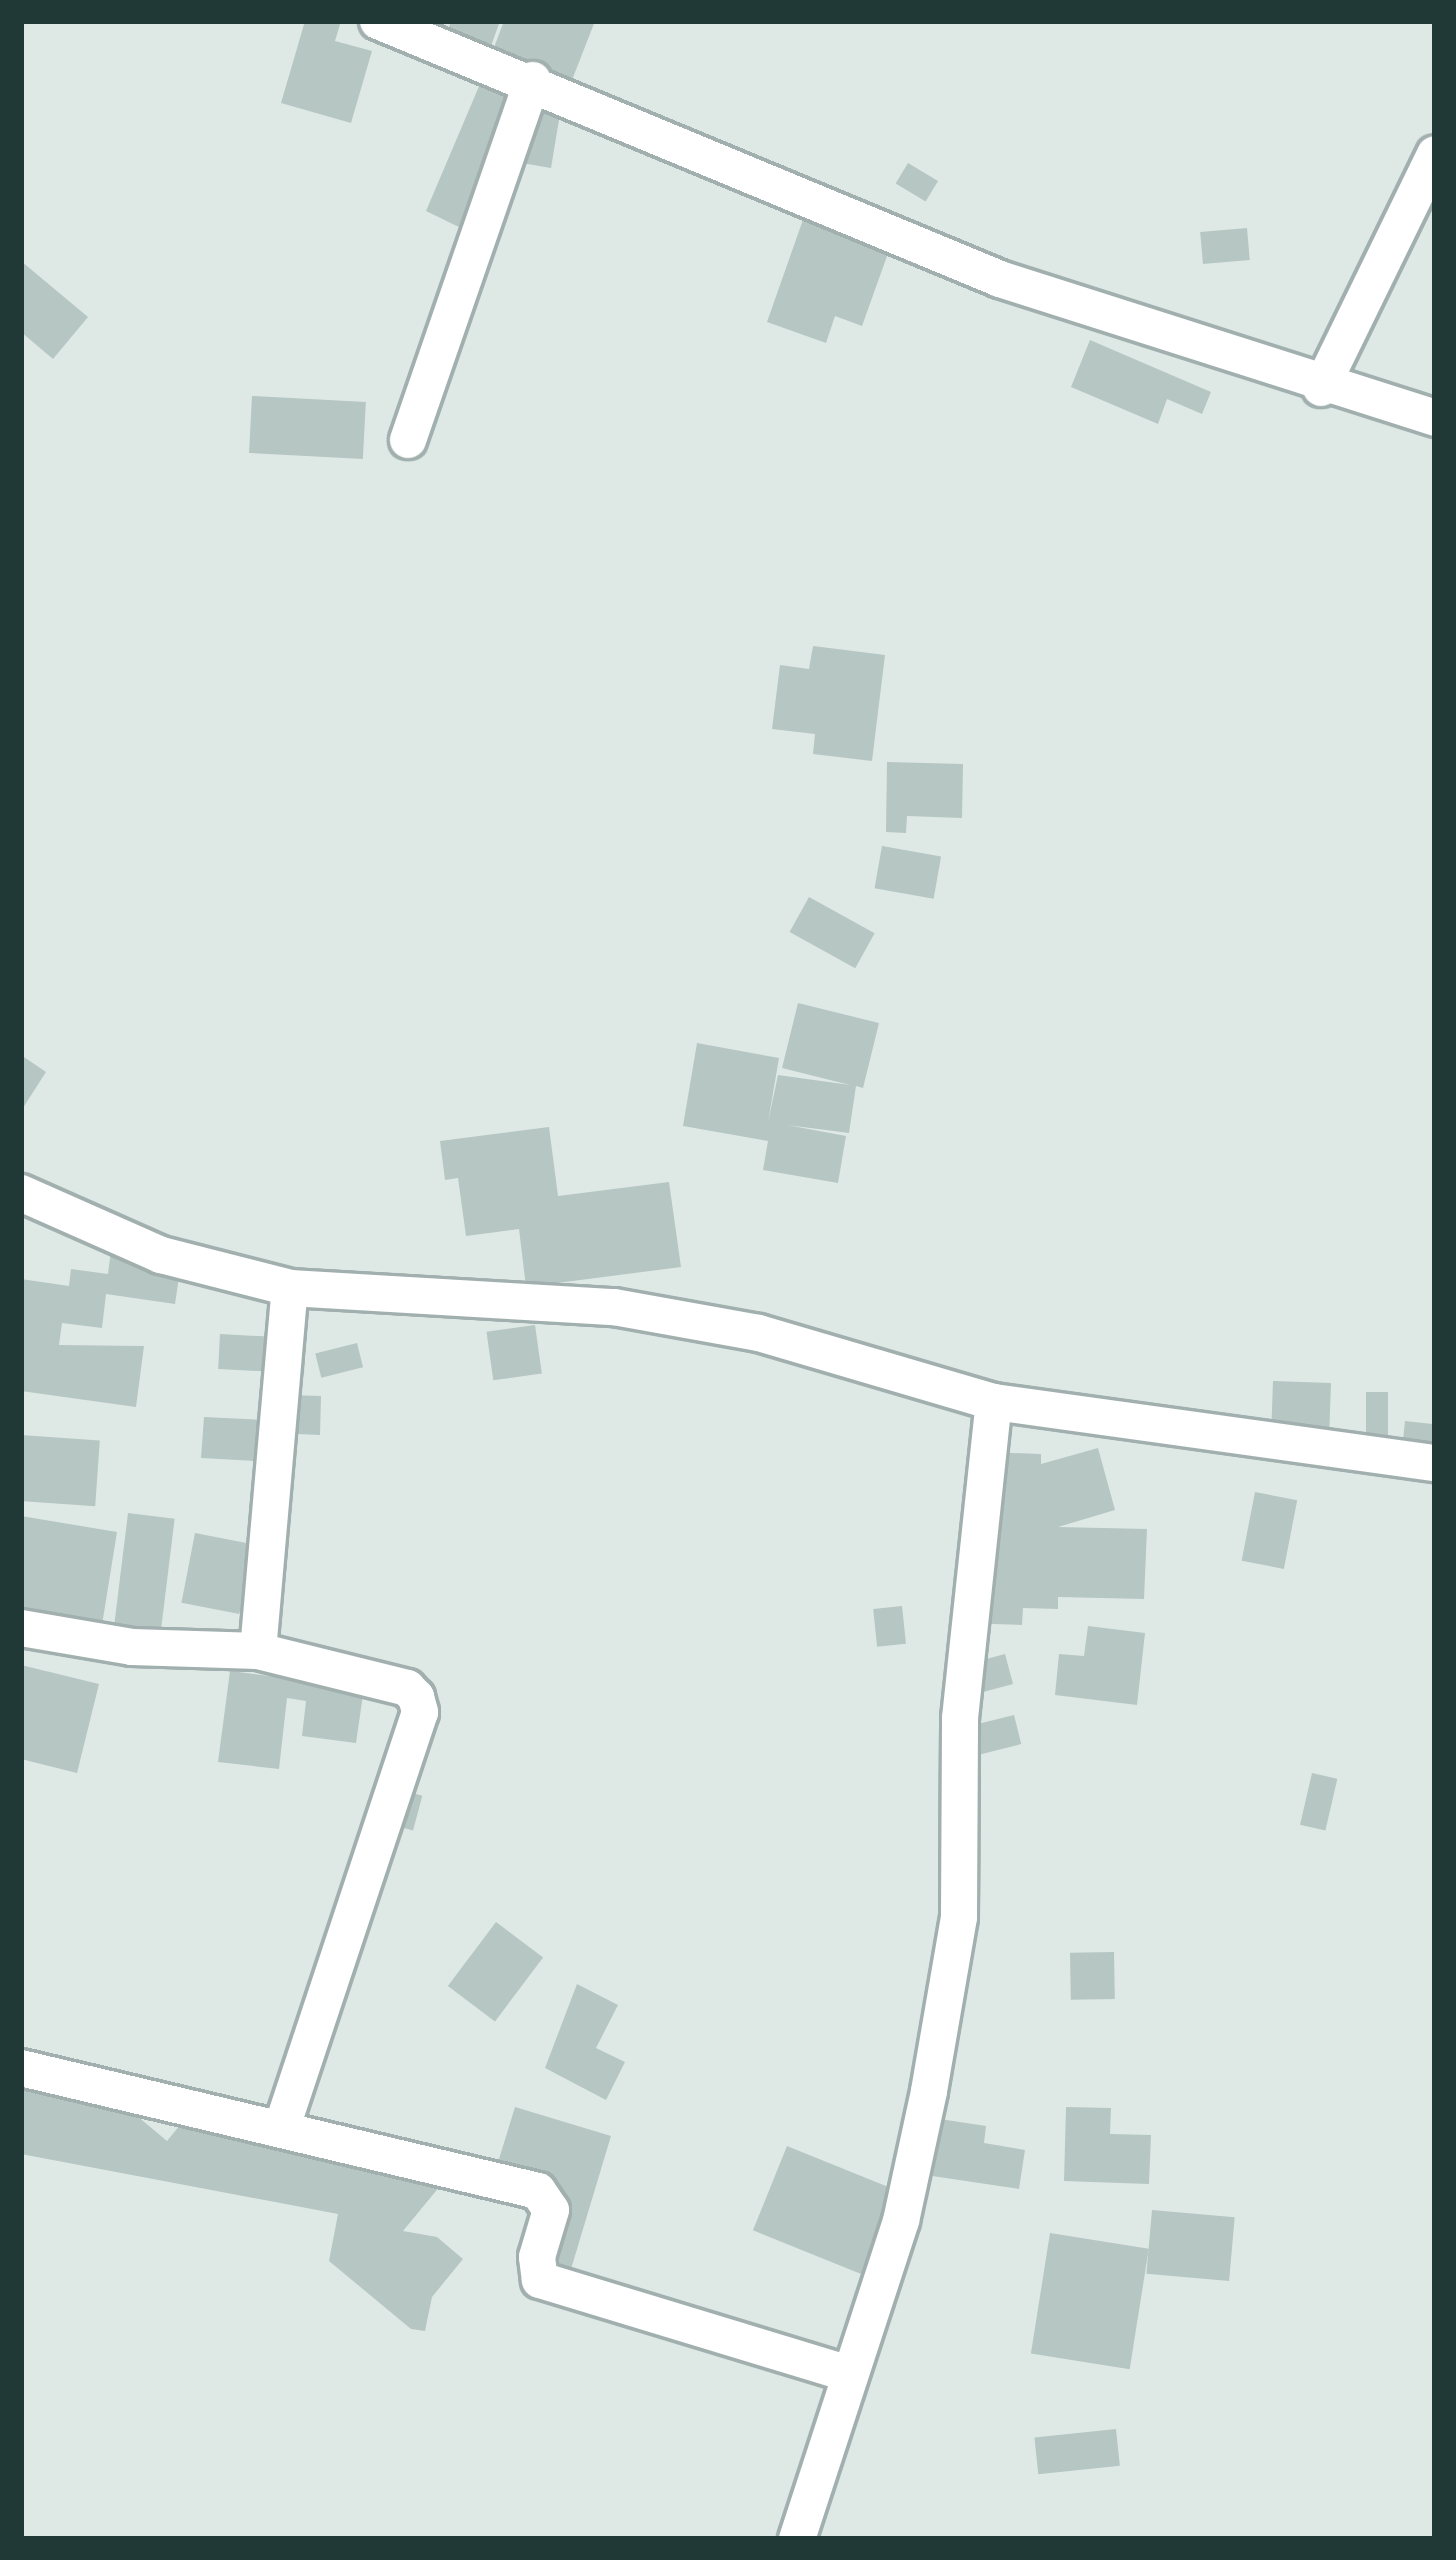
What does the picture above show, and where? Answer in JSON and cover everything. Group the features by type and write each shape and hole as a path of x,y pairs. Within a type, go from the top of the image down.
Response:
{"street":[{"path":"378,21 533,80 1000,279 1322,388 1435,418"},
{"path":"408,440 533,80"},
{"path":"1322,388 1435,154"},
{"path":"21,1193 161,1255 290,1288 614,1307 759,1334 994,1402 1435,1463"},
{"path":"258,1651 290,1288"},
{"path":"797,2539 901,2221 959,1917 960,1718 994,1402"},
{"path":"21,1628 133,1646 258,1651 406,1688 420,1712 282,2128"},
{"path":"21,2068 538,2191 551,2210 537,2257 540,2280 849,2374"}],"building":[{"path":"305,21 341,21 335,41 372,51 351,123 281,103"},
{"path":"451,21 500,21 491,46 448,30"},
{"path":"504,21 595,21 572,80 493,50"},
{"path":"480,84 520,103 561,108 551,168 510,161 463,229 426,211"},
{"path":"908,163 938,181 926,202 896,184"},
{"path":"805,214 891,245 862,326 835,316 826,343 767,322"},
{"path":"1247,228 1250,260 1203,264 1200,232"},
{"path":"21,261 88,317 53,359 21,332"},
{"path":"1090,340 1211,392 1202,414 1167,399 1158,424 1071,387"},
{"path":"252,396 366,402 363,459 249,453"},
{"path":"813,646 885,655 872,761 813,754 815,734 772,729 780,665 809,669"},
{"path":"887,762 963,764 962,818 907,816 906,833 886,832"},
{"path":"882,846 941,856 934,899 875,888"},
{"path":"809,897 875,933 855,968 790,932"},
{"path":"798,1003 879,1023 863,1088 856,1086 849,1133 787,1125 846,1136 838,1183 763,1170 768,1141 683,1126 697,1043 779,1058 768,1122 778,1075 850,1085 782,1068"},
{"path":"21,1055 46,1072 21,1111"},
{"path":"549,1127 558,1196 669,1182 681,1267 526,1287 519,1229 466,1236 458,1178 445,1180 440,1141"},
{"path":"112,1242 183,1251 175,1304 106,1294 102,1328 62,1323 59,1345 144,1346 136,1407 21,1391 21,1279 69,1286 71,1269 108,1274"},
{"path":"535,1325 542,1374 493,1380 486,1332"},
{"path":"220,1334 306,1339 304,1373 218,1369"},
{"path":"357,1343 363,1367 321,1378 315,1353"},
{"path":"1273,1381 1331,1383 1329,1446 1271,1444"},
{"path":"1366,1392 1388,1392 1388,1452 1366,1452"},
{"path":"289,1395 321,1396 320,1435 276,1433 275,1462 201,1458 204,1417 287,1421"},
{"path":"1405,1421 1435,1424 1430,1475 1400,1472"},
{"path":"21,1435 100,1441 95,1506 21,1501"},
{"path":"1098,1448 1115,1510 1058,1527 1147,1529 1144,1599 1058,1597 1058,1609 1023,1608 1022,1625 960,1623 988,1452 1041,1454 1041,1464"},
{"path":"1255,1492 1297,1500 1284,1569 1242,1561"},
{"path":"128,1513 175,1519 160,1638 113,1632"},
{"path":"21,1516 117,1532 102,1625 21,1611"},
{"path":"195,1533 253,1544 239,1614 181,1603"},
{"path":"902,1606 906,1644 877,1647 873,1609"},
{"path":"1088,1626 1145,1633 1137,1705 1055,1695 1059,1654 1084,1656"},
{"path":"1005,1654 1013,1684 959,1698 951,1668"},
{"path":"21,1665 99,1684 77,1773 21,1759"},
{"path":"230,1671 364,1688 356,1743 302,1736 306,1701 287,1698 279,1769 218,1762"},
{"path":"1014,1715 1021,1744 973,1756 965,1727"},
{"path":"1312,1773 1337,1779 1325,1830 1300,1825"},
{"path":"375,1783 422,1796 413,1830 366,1818"},
{"path":"496,1922 543,1958 495,2021 448,1986"},
{"path":"1114,1952 1115,1999 1071,2000 1070,1953"},
{"path":"577,1984 618,2005 596,2048 625,2062 606,2100 545,2068"},
{"path":"21,2073 112,2095 167,2141 189,2114 451,2150 445,2180 403,2231 437,2237 463,2259 432,2297 425,2331 411,2329 329,2261 338,2214 21,2154"},
{"path":"515,2107 611,2136 568,2279 537,2269 562,2193 495,2172"},
{"path":"1066,2107 1111,2108 1110,2134 1151,2135 1149,2184 1064,2181"},
{"path":"920,2116 986,2126 984,2143 1025,2150 1019,2189 912,2173"},
{"path":"787,2146 896,2190 862,2275 753,2230"},
{"path":"1152,2210 1235,2217 1229,2281 1146,2274"},
{"path":"1050,2233 1149,2249 1130,2369 1031,2353"},
{"path":"1116,2429 1120,2466 1038,2474 1034,2438"}]}
